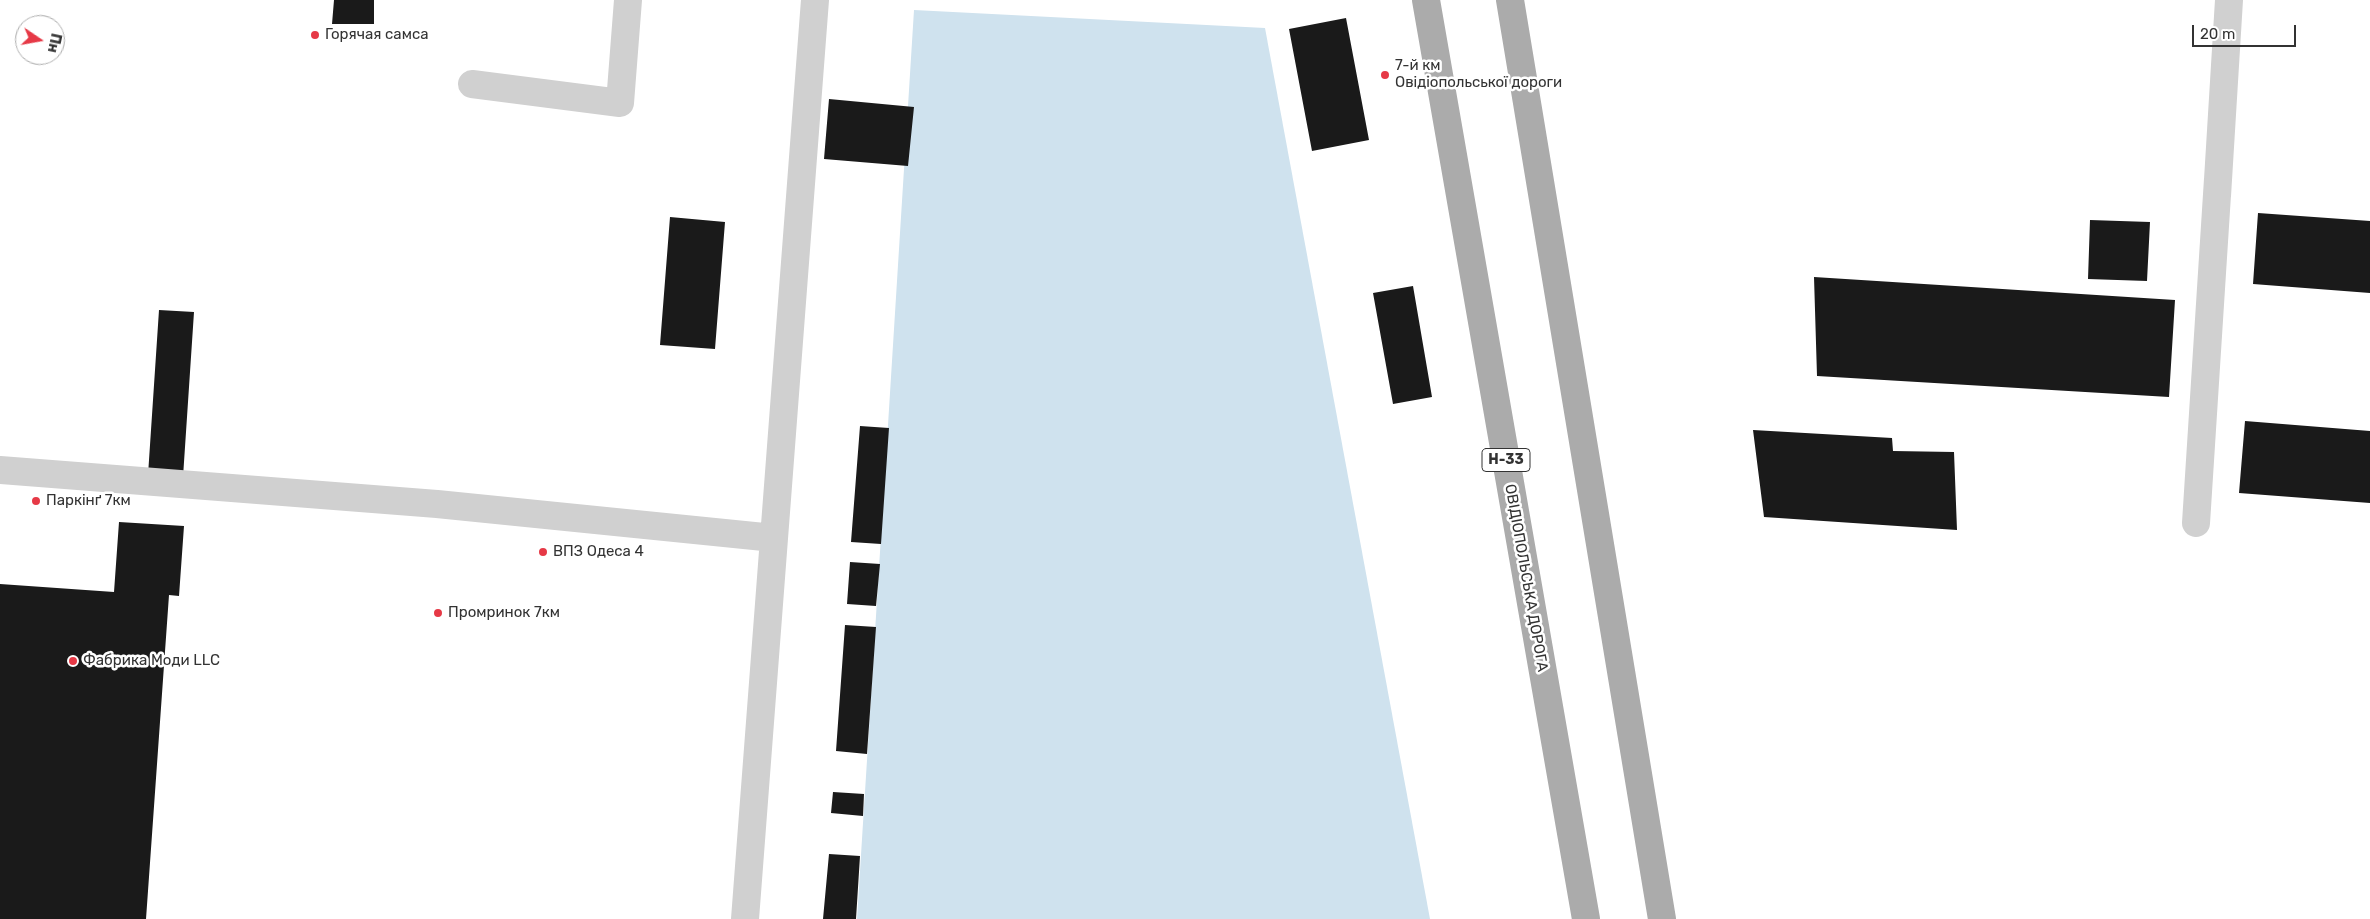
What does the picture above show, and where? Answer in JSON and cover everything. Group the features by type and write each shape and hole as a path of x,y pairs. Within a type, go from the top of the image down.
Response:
{"main road":[{"name":"ОВІДІОПОЛЬСЬКА ДОРОГА","path":"1426,0 1586,919"},
{"path":"1510,0 1662,919"}],"street":[{"path":"472,84 620,103 628,0"},
{"path":"745,919 815,0"},
{"path":"2196,522 2229,0"},
{"path":"2216,207 2218,179"},
{"path":"0,470 437,504 774,538"}],"water":[{"path":"914,10 1265,28 1430,919 857,919"}],"building":[{"path":"334,0 374,0 374,24 332,24"},
{"path":"1346,18 1369,140 1312,151 1289,29"},
{"path":"829,99 914,107 908,166 824,159"},
{"path":"2258,213 2370,221 2370,293 2253,284"},
{"path":"670,217 725,222 715,349 660,345"},
{"path":"2090,220 2150,222 2147,281 2088,279"},
{"path":"1814,277 2175,300 2169,397 1817,376"},
{"path":"1413,286 1432,397 1393,404 1373,293"},
{"path":"159,310 194,312 183,477 148,475"},
{"path":"2245,421 2370,431 2370,503 2239,493"},
{"path":"860,426 889,428 881,544 851,542"},
{"path":"1753,430 1892,438 1893,451 1954,452 1957,530 1764,517"},
{"path":"119,522 184,526 179,596 169,595 146,919 0,919 0,584 114,592"},
{"path":"850,562 880,564 876,606 847,604"},
{"path":"845,625 876,627 867,754 836,751"},
{"path":"833,792 864,794 863,816 831,813"},
{"path":"829,854 860,856 856,919 823,919"}],"place":[{"name":"Горячая самса","path":"315,35"},
{"name":"7-й км Овідіопольської дороги","path":"1385,75"},
{"name":"Паркінґ 7км","path":"36,501"},
{"name":"ВПЗ Одеса 4","path":"543,552"},
{"name":"Промринок 7км","path":"438,613"},
{"name":"Фабрика Моди LLC","path":"73,661"}]}
